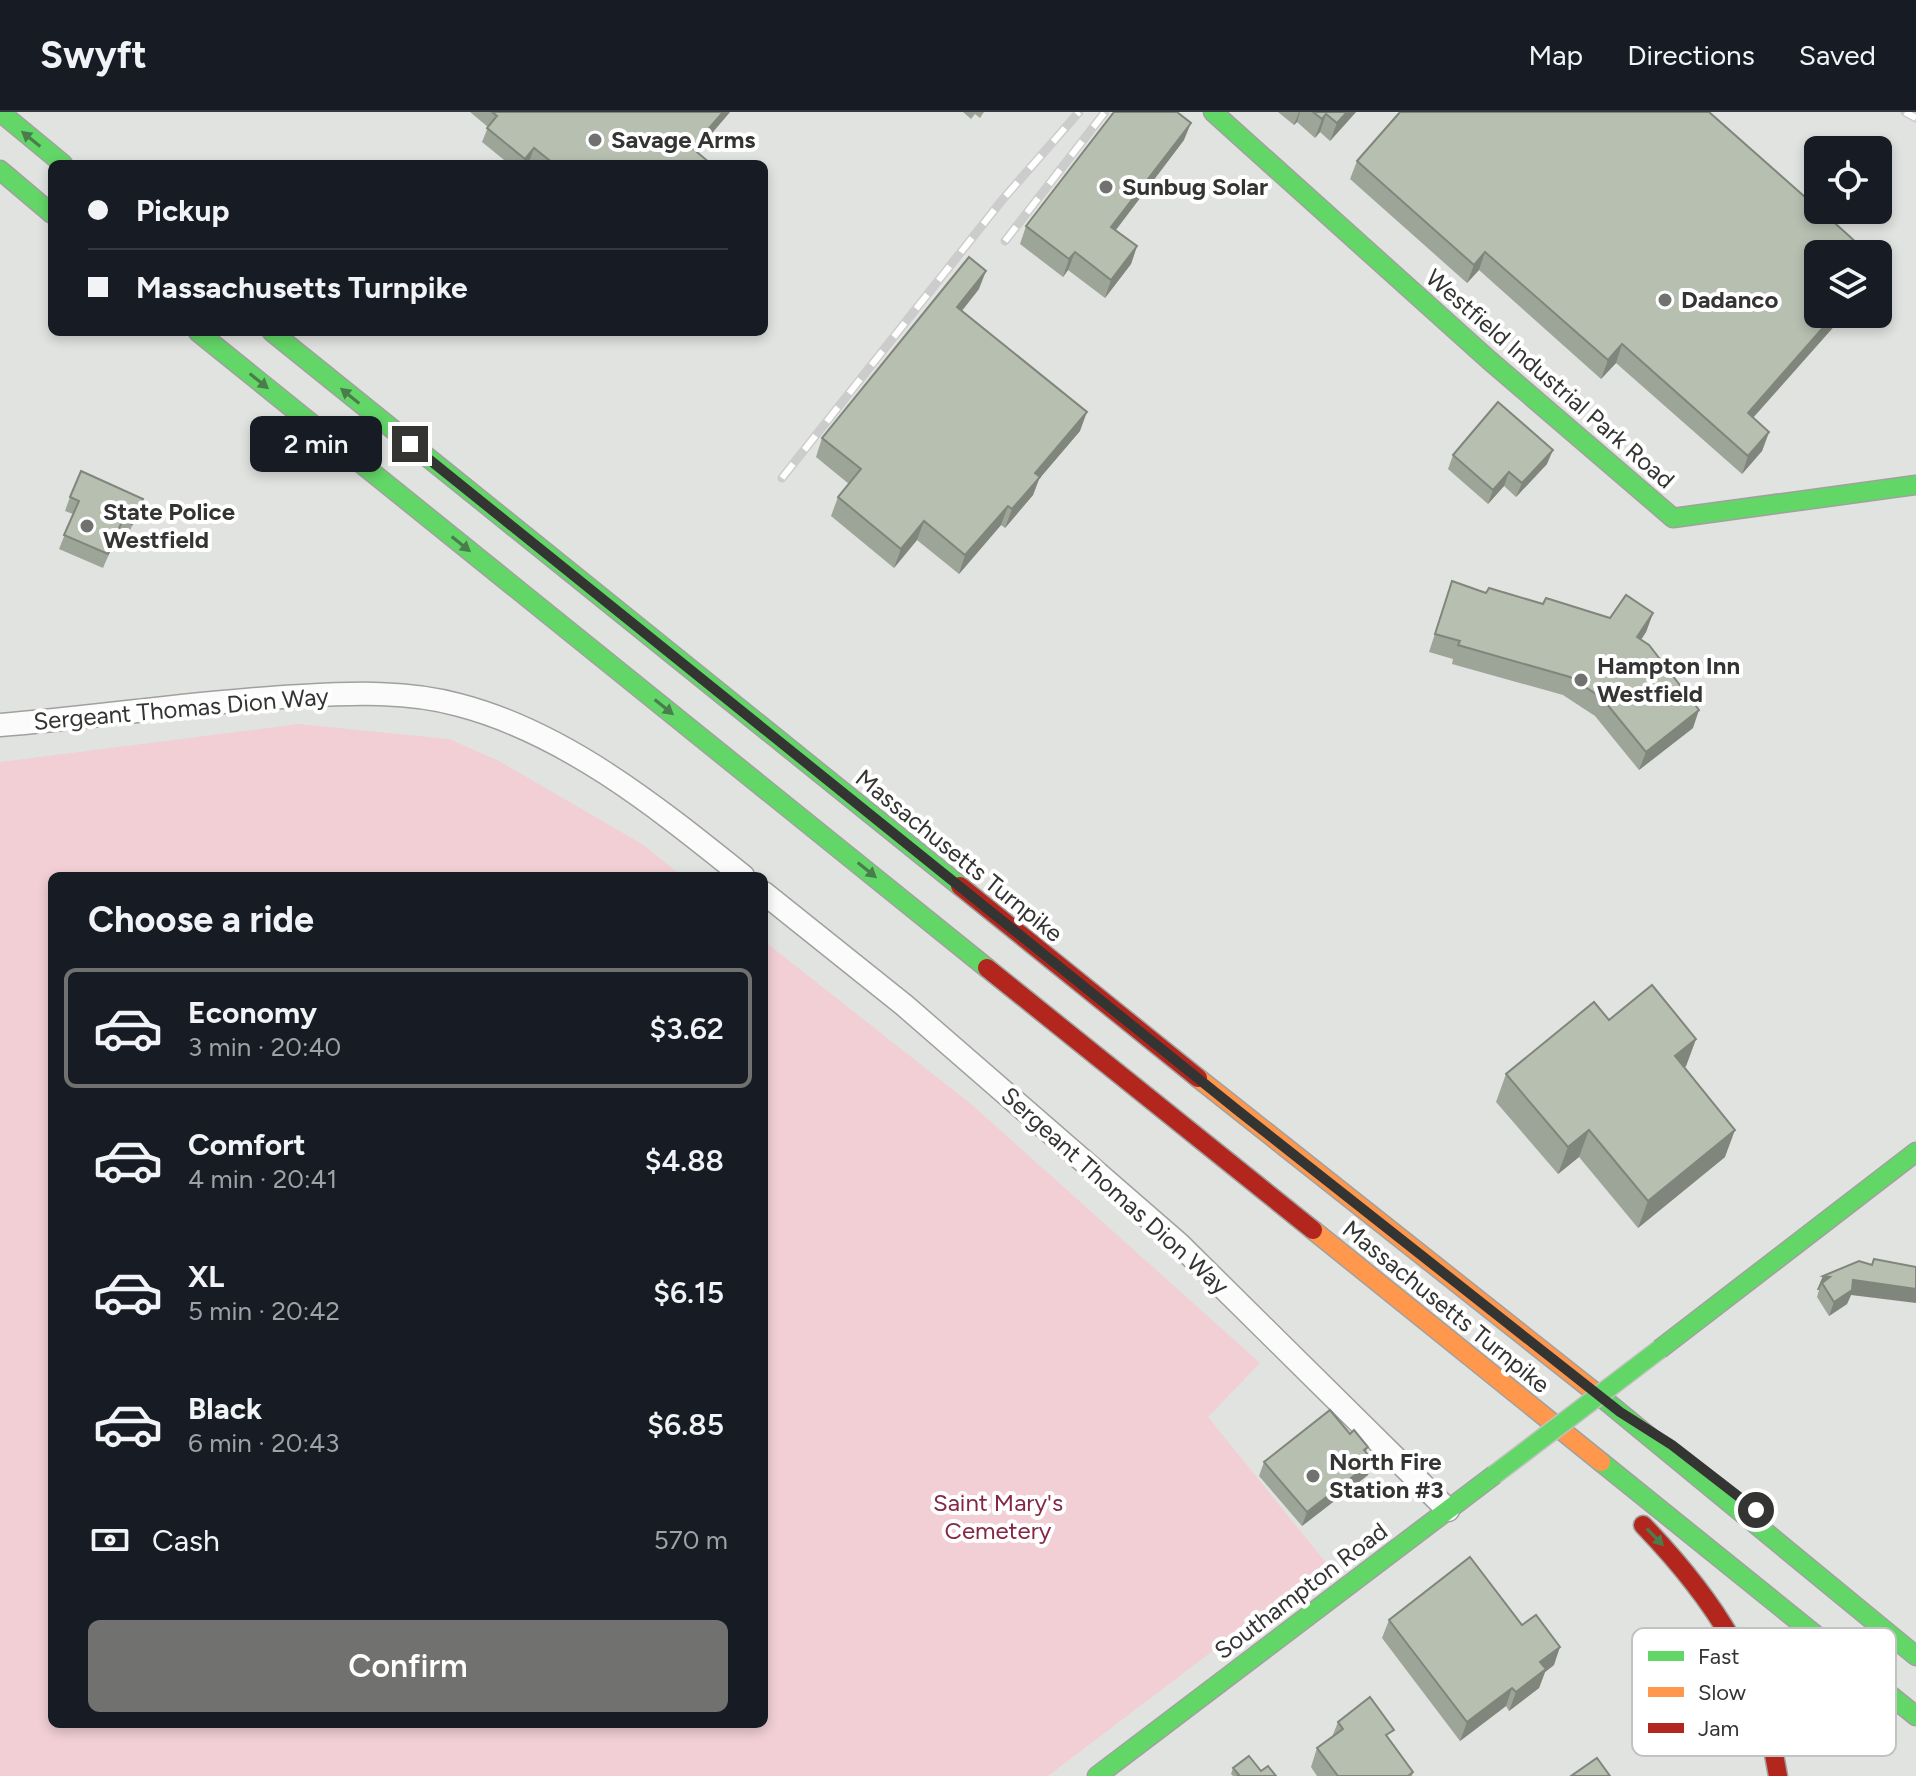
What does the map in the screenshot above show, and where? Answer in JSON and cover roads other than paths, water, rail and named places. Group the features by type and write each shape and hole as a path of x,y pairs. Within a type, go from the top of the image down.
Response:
{"main road":[{"path":"0,112 58,160"},
{"name":"Westfield Industrial Park Road","path":"1213,112 1489,360 1673,518 1916,485"},
{"path":"0,170 48,211"},
{"name":"Massachusetts Turnpike","path":"203,336 1807,1628"},
{"name":"Massachusetts Turnpike","path":"277,336 1248,1119 1620,1412 1882,1628"},
{"path":"1174,1118 1316,1253 1446,1361"},
{"name":"Southampton Road","path":"1097,1776 1916,1152"},
{"path":"1620,1412 1672,1445 1916,1632"},
{"path":"1522,1425 1551,1448"},
{"path":"1626,1509 1689,1573 1726,1628"},
{"name":"Massachusetts Turnpike","path":"1896,1640 1916,1656"},
{"name":"Massachusetts Turnpike","path":"1896,1700 1916,1716"},
{"path":"1776,1756 1778,1776"}],"street":[{"name":"Sergeant Thomas Dion Way","path":"0,725 248,698 334,694 405,696 458,704 576,755 618,782 738,872"},
{"name":"Sergeant Thomas Dion Way","path":"768,896 904,1005 1179,1244 1448,1510"}],"railway":[{"path":"782,478 1003,199 1079,112"},
{"path":"1005,241 1105,112"},
{"path":"1905,112 1916,118"}],"place":[{"name":"Savage Arms","path":"595,140"},
{"name":"Sunbug Solar","path":"1106,187"},
{"name":"Dadanco","path":"1665,300"},
{"name":"State Police Westfield","path":"87,526"},
{"name":"Hampton Inn Westfield","path":"1581,680"},
{"name":"North Fire Station #3","path":"1313,1476"}],"park label":[{"name":"Saint Mary's Cemetery","path":"998,1517"}]}
